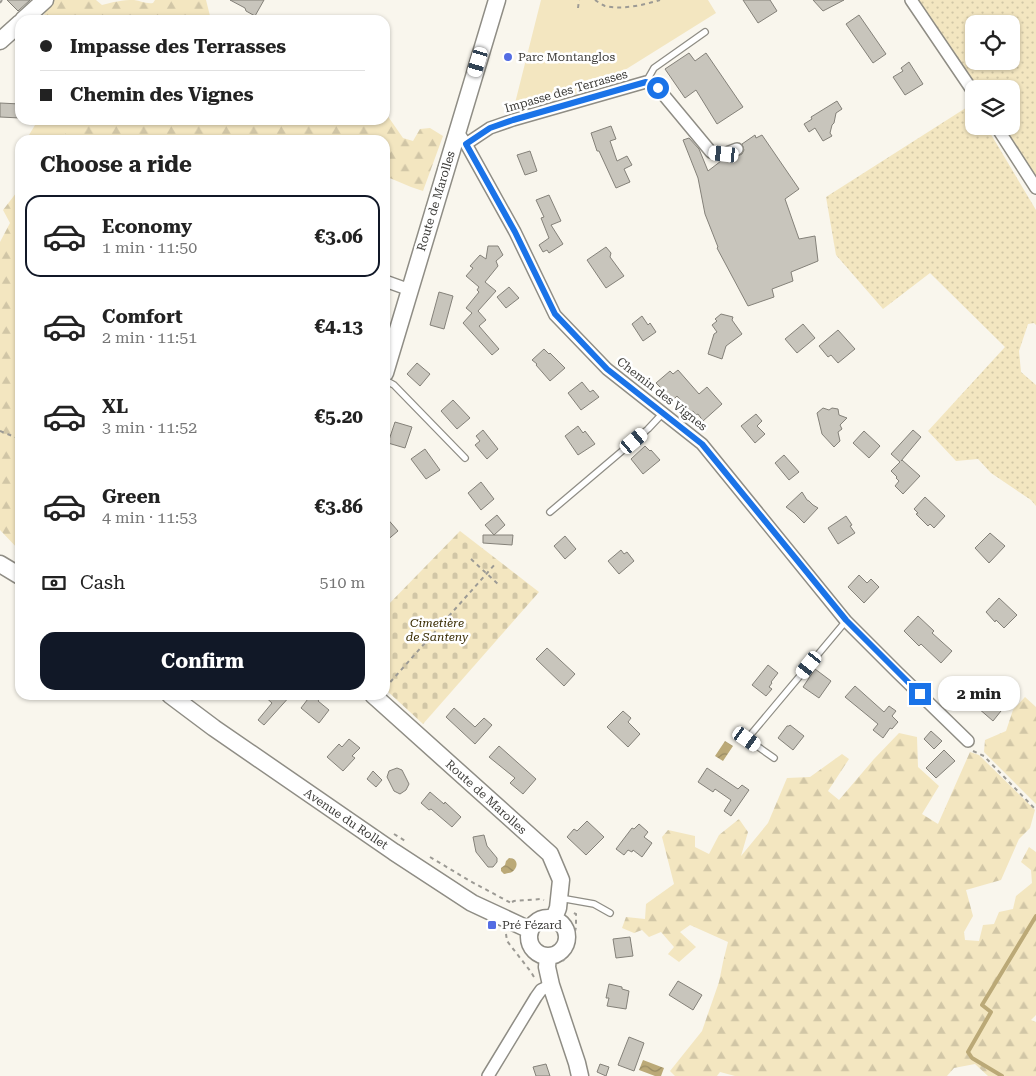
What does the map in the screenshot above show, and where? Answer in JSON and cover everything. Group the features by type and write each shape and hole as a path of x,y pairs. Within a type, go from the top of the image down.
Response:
{"street":[{"path":"28,15 45,0"},
{"name":"Route de Marolles","path":"390,356 461,137 497,0"},
{"path":"910,0 965,80"},
{"path":"0,41 15,28"},
{"name":"Impasse des Terrasses","path":"461,137 646,82 658,88 711,152 724,154 736,148"},
{"path":"1002,135 1036,188"},
{"name":"Chemin des Vignes","path":"461,137 515,232 555,314 607,369 702,444 846,620 968,741"},
{"path":"390,283 410,290"},
{"path":"0,564 15,573"},
{"name":"Avenue du Rollet","path":"177,700 222,734 472,903 530,930"},
{"name":"Route de Marolles","path":"379,700 550,854 561,880 558,908 554,918"},
{"path":"554,918 563,925 566,931 568,938 566,946 554,955 542,955 531,945 529,938 530,930 534,923 539,920 554,918"},
{"path":"548,956 547,967 551,985 580,1076"},
{"path":"488,1076 536,997 541,990 551,985"}],"lane":[{"path":"646,82 654,68 705,32"},
{"path":"390,383 465,458"},
{"path":"550,512 648,429 663,413"},
{"path":"774,758 747,739 846,620"},
{"path":"559,898 594,904 610,913"}],"path":[{"path":"578,8 579,0"},
{"path":"595,0 604,6 623,7 660,0"},
{"path":"0,431 15,437"},
{"path":"470,559 500,586"},
{"path":"390,682 496,563"},
{"path":"968,741 970,749 984,756 1036,810"}],"green space":[{"path":"48,0 96,0 102,5 130,0 153,3 155,0 206,0 210,15 44,15"},
{"path":"541,0 708,0 716,13 596,88 513,111"},
{"path":"918,0 1036,0 1036,182 1007,135 1020,135 1020,80 970,80"},
{"path":"965,108 965,135 991,135 1036,210 1036,325 1034,323 1028,324 1019,351 1021,372 1036,385 1036,506 1031,500 991,473 978,459 956,461 928,431 1005,347 930,273 883,309 836,255 826,197"},
{"path":"390,119 403,138 413,141 420,129 430,128 443,136 423,191 390,178 390,135 64,135 69,126 390,125"},
{"path":"35,125 70,125 64,135 29,135"},
{"path":"15,194 15,546 0,530 0,242 10,223 3,210"},
{"name":"Cimetière de Santeny","path":"460,531 539,592 423,724 390,694 390,603"},
{"path":"1025,697 1036,707 1036,804 984,752 985,740 1006,731 1013,710"},
{"path":"899,733 917,737 918,767 939,786 922,814 938,824 970,752 979,755 1035,810 1030,828 1019,839 1001,880 966,890 973,916 964,932 965,940 979,941 983,925 994,924 999,912 1013,909 1016,896 1032,883 1031,870 1021,862 1029,847 1036,852 1036,1015 1031,1020 1036,1022 1036,1076 988,1076 975,1064 954,1068 947,1076 735,1076 720,1072 717,1076 675,1076 670,1071 702,1031 719,982 728,942 690,925 680,932 696,947 679,962 668,954 674,947 661,932 649,937 642,930 634,933 622,928 626,917 645,919 646,904 674,884 662,837 668,830 695,836 695,847 709,854 719,835 739,819 748,832 741,856 768,823 787,778 810,777 842,754 849,759 828,791 839,800"}],"water":[{"path":"725,741 733,746 723,761 715,756"},
{"path":"509,858 516,861 516,865 512,872 504,874 501,868"},
{"path":"643,1060 664,1068 661,1076 655,1076 639,1070"}],"building":[{"path":"7,0 30,0 18,11"},
{"path":"230,0 264,0 256,15 246,11 245,8"},
{"path":"743,0 770,0 777,11 758,23"},
{"path":"813,0 844,0 823,11"},
{"path":"859,15 886,54 873,63 846,24"},
{"path":"689,53 695,61 706,53 743,107 717,124 696,90 685,98 665,69"},
{"path":"909,62 923,84 905,95 893,77 903,71 901,68"},
{"path":"837,101 842,109 836,113 830,133 832,136 823,141 815,128 809,132 804,124 812,119 811,117"},
{"path":"0,103 15,104 15,118 0,117"},
{"path":"611,126 616,139 610,141 617,161 627,156 632,165 624,169 630,182 616,188 599,151 597,151 591,133"},
{"path":"755,135 756,138 762,135 799,189 785,199 799,239 815,236 818,261 791,272 793,281 772,289 774,297 748,306 717,248 705,214 698,178 683,140 689,138 699,149 708,171 721,161 727,161 742,154 744,150 742,144"},
{"path":"530,151 537,171 525,175 517,155"},
{"path":"549,195 561,221 551,225 563,244 549,253 547,250 543,252 539,245 549,238 541,218 544,217 536,200"},
{"path":"488,246 498,246 503,255 496,261 498,266 485,282 496,291 478,311 486,320 479,326 499,349 492,355 463,323 472,313 466,308 479,292 477,290 479,287 466,276 473,268 470,266 480,255 486,259"},
{"path":"606,247 611,253 610,257 624,276 606,288 587,260"},
{"path":"509,287 519,298 506,308 497,297"},
{"path":"439,292 453,296 444,329 430,325"},
{"path":"721,314 733,317 732,320 742,334 726,346 722,359 708,354 714,334 717,332 712,325"},
{"path":"642,316 656,332 643,341 632,324"},
{"path":"803,324 815,338 797,353 785,339"},
{"path":"838,330 855,349 838,363 831,355 828,357 819,346"},
{"path":"544,349 565,368 550,381 532,360"},
{"path":"417,363 430,374 420,386 407,374"},
{"path":"678,370 699,394 707,387 722,404 703,421 698,414 696,415 693,411 691,412 677,396 673,400 656,383 670,371 673,374"},
{"path":"582,382 590,392 593,390 599,397 581,410 568,393"},
{"path":"453,400 470,418 457,429 441,411"},
{"path":"823,408 829,410 832,408 838,409 839,415 847,418 840,425 842,429 838,432 840,441 834,447 822,434 817,413"},
{"path":"756,414 762,421 757,426 765,434 755,443 741,426"},
{"path":"395,422 412,427 405,448 390,444"},
{"path":"578,426 583,433 585,431 595,444 578,455 565,436"},
{"path":"483,430 498,449 487,459 475,445 480,441 476,436"},
{"path":"913,430 921,437 901,461 920,476 903,494 895,486 899,481 891,471 900,462 891,454"},
{"path":"864,431 880,446 869,458 853,443"},
{"path":"645,446 660,460 643,474 631,459"},
{"path":"425,449 440,470 426,479 411,459"},
{"path":"784,455 799,472 789,480 775,463"},
{"path":"481,482 494,499 481,510 468,493"},
{"path":"802,492 807,500 818,508 804,523 786,507"},
{"path":"925,497 945,516 934,528 930,524 928,526 916,514 918,513 914,509"},
{"path":"497,515 505,525 494,535 485,525"},
{"path":"846,516 855,533 838,544 828,528"},
{"path":"390,522 398,531 390,538"},
{"path":"990,533 1005,546 989,563 975,548"},
{"path":"483,535 513,535 512,545 483,543"},
{"path":"565,536 576,549 565,559 554,546"},
{"path":"621,550 624,554 627,552 634,561 619,574 608,561"},
{"path":"859,575 867,583 871,579 879,587 864,603 848,587"},
{"path":"999,598 1017,615 1004,628 986,612"},
{"path":"918,616 934,631 932,633 952,651 941,663 921,644 919,646 904,631"},
{"path":"547,648 575,674 564,686 536,659"},
{"path":"768,665 778,673 769,687 772,689 766,696 752,685"},
{"path":"815,669 831,681 819,698 803,687"},
{"path":"855,686 884,712 889,706 896,711 892,716 898,722 892,729 890,728 883,738 873,730 878,724 845,697"},
{"path":"989,694 1005,706 993,721 978,708"},
{"path":"269,700 286,700 264,725 258,720 272,703"},
{"path":"307,700 319,700 329,710 319,723 301,708"},
{"path":"454,708 475,727 484,718 492,725 475,744 446,717"},
{"path":"623,711 631,718 628,722 640,734 628,747 607,727"},
{"path":"790,725 804,736 793,750 778,738 787,726"},
{"path":"931,731 942,741 934,749 924,739"},
{"path":"349,739 360,748 352,756 355,758 343,771 327,757 339,744 342,747"},
{"path":"499,746 536,779 523,794 510,783 515,778 489,757"},
{"path":"944,750 955,761 936,778 926,768"},
{"path":"397,768 402,770 409,784 406,790 400,794 394,791 387,777 389,771"},
{"path":"707,768 738,789 742,785 749,790 731,816 724,811 731,800 715,789 713,792 698,782"},
{"path":"373,771 382,780 376,787 367,779"},
{"path":"430,792 444,804 445,802 461,817 452,827 421,803"},
{"path":"587,821 604,837 586,855 567,837 574,829 577,831"},
{"path":"639,824 648,832 644,837 652,843 642,857 633,850 632,852 628,850 624,855 616,849 632,828 634,829"},
{"path":"484,835 487,846 497,858 497,862 493,867 488,867 476,852 473,837"},
{"path":"630,937 633,956 616,958 613,939"},
{"path":"678,981 702,995 693,1010 669,995"},
{"path":"609,984 629,991 626,1009 607,1006 609,998 606,998"},
{"path":"629,1037 644,1043 634,1071 618,1065"},
{"path":"546,1064 550,1076 536,1076 533,1067"},
{"path":"600,1064 609,1067 606,1076 597,1072"}],"waterway":[{"path":"1002,1076 972,1058 968,1052 991,1012 982,1005 1036,916"}],"place":[{"name":"Parc Montanglos","path":"508,57"},
{"name":"Pré Fézard","path":"492,925"}],"route":[{"path":"658,88 646,82 513,120 490,128 466,144 515,232 555,314 607,369 702,444 846,620 920,694"}]}
